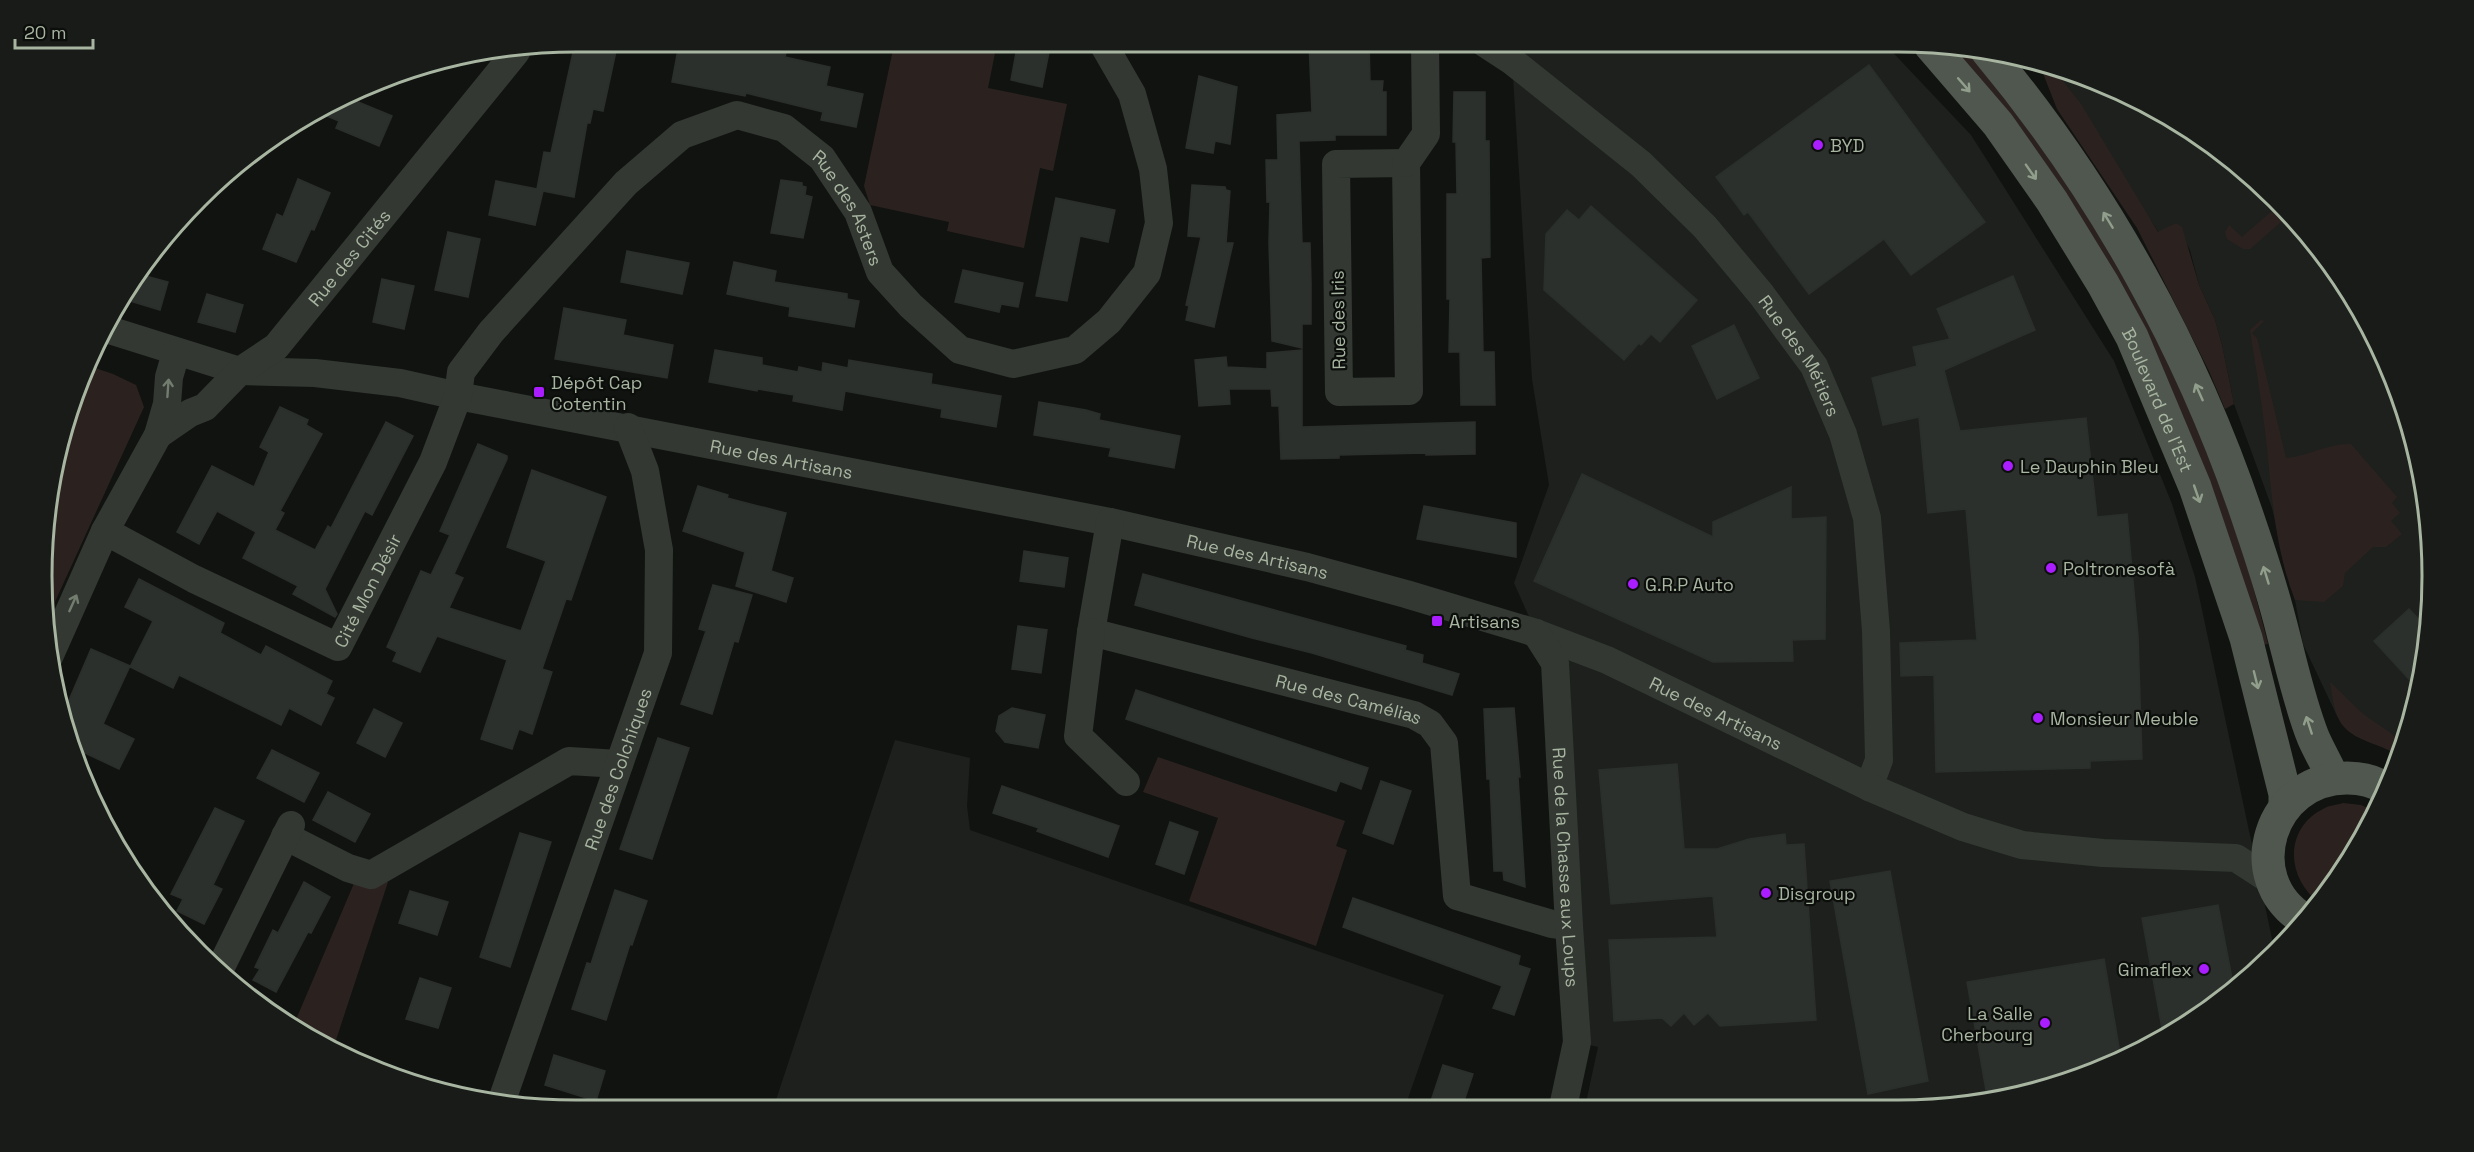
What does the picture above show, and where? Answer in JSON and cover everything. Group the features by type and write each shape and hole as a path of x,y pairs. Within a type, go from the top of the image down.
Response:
{"main road":[{"name":"Boulevard de l'Est","path":"1938,55 1998,124 2052,201 2103,284 2132,338 2195,487 2246,638 2285,794 2268,856 2273,882"},
{"name":"Boulevard de l'Est","path":"1996,62 2022,93 2090,189 2139,271 2199,391 2250,523 2313,738 2333,778"},
{"path":"2278,818 2307,788 2333,778 2359,778 2378,786"},
{"path":"2273,882 2289,908 2297,915"}],"street":[{"name":"Rue des Asters","path":"470,399 461,372 490,332 626,183 682,135 737,115 784,128 822,158 858,212 880,272 911,306 960,350 1013,364 1075,350 1109,321 1147,273 1160,223 1153,169 1132,94 1108,52"},
{"path":"1406,163 1426,134 1425,52"},
{"name":"Rue des Métiers","path":"1498,52 1641,164 1705,227 1761,294 1814,366 1843,434 1867,518 1876,631 1879,760 1869,787"},
{"name":"Rue des Cités","path":"158,435 190,413 205,407 240,371 276,347 512,57"},
{"name":"Rue des Iris","path":"1406,163 1409,391 1339,392 1336,164 1406,163"},
{"name":"Rue des Artisans","path":"113,331 176,353 240,371 315,373 400,383 470,399 1110,522 1307,567 1536,633 1607,660 1869,787 1963,827 2022,845 2150,856 2236,858"},
{"name":"Rue des Cités","path":"57,640 105,531 158,435 167,404 169,377 176,353"},
{"name":"Cité Mon Désir","path":"105,531 194,579 338,647 433,462 470,399"},
{"name":"Rue des Colchiques","path":"504,1094 658,653 659,550 645,471 628,428"},
{"path":"1110,522 1091,632 1078,736 1126,782"},
{"name":"Rue des Camélias","path":"1091,632 1414,715 1430,724 1444,743 1457,896 1552,924 1569,926"},
{"name":"Rue de la Chasse aux Loups","path":"1536,633 1555,663 1577,1042 1565,1100"},
{"path":"223,963 288,831 348,868 370,875 569,761 619,764"},
{"path":"2273,882 2236,858 2241,848 2278,818"}],"shaded area":[{"path":"893,52 995,52 988,88 1067,104 1053,171 1040,168 1024,248 947,231 949,222 870,205 864,186"},
{"path":"1498,52 1892,52 1971,135 2114,361 2172,504 2195,577 2273,941 2217,991 2160,1029 2098,1060 2033,1082 1966,1095 1898,1100 1587,1100 1598,1047 1577,1042 1554,673 1514,583 1549,485 1532,379 1512,61"},
{"path":"1959,56 1977,59 2012,103 2118,258 2200,428 2249,571 2268,644 2262,645 2188,434"},
{"path":"2043,73 2061,78 2081,104 2158,232 2176,223 2182,227 2199,285 2215,320 2234,404 2225,409 2209,371 2137,228 2057,109"},
{"path":"2058,78 2130,106 2189,141 2243,182 2292,231 2313,257 2333,285 2368,344 2394,408 2404,441 2417,508 2422,576 2417,644 2404,711 2391,751 2355,736 2344,726 2303,644 2295,600 2272,508 2234,404 2215,320 2199,285 2190,250 2176,223 2159,233"},
{"path":"2272,211 2282,221 2250,249 2243,249 2227,239 2225,232 2229,225 2242,237"},
{"path":"2261,320 2264,321 2252,333 2257,338 2286,458 2335,445 2351,444 2397,497 2392,503 2400,513 2391,521 2402,534 2386,547 2373,547 2345,573 2343,586 2324,602 2295,600 2283,563 2273,506 2264,418 2250,330"},
{"path":"95,368 136,385 144,407 54,605 52,576 54,542 63,474 80,408"},
{"path":"2330,682 2363,714 2392,734 2396,738 2391,751 2355,736 2341,724"},
{"path":"895,740 970,758 967,806 970,830 1444,995 1407,1100 776,1100"},
{"path":"1158,757 1345,821 1336,846 1347,850 1316,946 1189,901 1218,818 1143,792"},
{"path":"2343,803 2368,808 2333,867 2312,896 2300,880 2295,867 2296,840 2302,827 2327,807"},
{"path":"355,881 388,882 336,1041 297,1018"}],"building":[{"path":"573,52 616,52 603,111 593,109 590,123 587,123 574,197 543,191 535,225 489,215 496,181 537,189 544,152 551,153"},
{"path":"678,52 786,52 785,57 830,67 826,86 863,94 856,127 821,120 823,112 746,93 745,96 672,82"},
{"path":"1016,52 1049,52 1042,87 1011,80"},
{"path":"1309,52 1369,52 1370,81 1383,81 1382,92 1386,92 1386,135 1335,135 1335,140 1299,141 1302,243 1310,243 1311,283 1311,324 1302,324 1302,348 1272,341 1270,202 1267,202 1266,160 1278,160 1277,115 1312,112"},
{"path":"1869,65 1985,222 1911,275 1884,239 1809,294 1748,212 1744,215 1716,177"},
{"path":"1199,76 1237,87 1230,144 1215,141 1213,153 1186,148"},
{"path":"1454,92 1485,92 1485,141 1489,141 1490,257 1481,258 1483,352 1494,352 1495,405 1461,405 1460,352 1449,352 1447,194 1457,194 1456,142 1453,142"},
{"path":"356,101 392,116 379,146 336,128 339,121 327,116"},
{"path":"298,179 330,193 314,230 311,229 296,262 263,249 277,214 283,217"},
{"path":"781,180 802,183 802,186 806,187 805,195 812,197 803,238 771,233"},
{"path":"1192,185 1225,187 1230,191 1226,243 1233,243 1214,327 1186,320 1189,306 1186,305 1201,237 1188,236"},
{"path":"1056,198 1115,210 1108,242 1080,236 1067,301 1036,296"},
{"path":"1591,206 1697,300 1660,342 1651,334 1641,345 1639,343 1624,360 1544,290 1546,234 1567,210 1579,220"},
{"path":"448,232 480,239 468,297 435,290"},
{"path":"627,251 689,263 682,294 621,282"},
{"path":"734,262 776,271 774,282 847,294 847,299 859,301 854,327 789,316 790,307 727,294"},
{"path":"963,270 1023,283 1018,307 1001,304 999,312 955,302"},
{"path":"147,276 168,282 160,310 131,301"},
{"path":"2013,276 2035,330 1944,370 1960,431 2086,418 2097,517 2127,514 2138,636 2142,759 2090,761 2090,768 1936,772 1934,675 1901,676 1900,643 1977,640 1966,509 1928,513 1919,417 1883,425 1872,378 1917,366 1913,347 1950,339 1937,309"},
{"path":"382,279 414,286 404,329 373,322"},
{"path":"207,294 243,305 235,332 198,322"},
{"path":"564,308 626,320 623,335 673,345 667,378 555,359"},
{"path":"1734,325 1759,378 1717,399 1692,346"},
{"path":"715,350 762,358 762,365 798,372 799,367 822,372 823,363 848,368 849,360 932,374 931,384 1001,396 996,427 941,417 942,409 845,391 842,410 793,401 794,395 709,382"},
{"path":"1302,350 1302,427 1475,422 1475,454 1339,455 1339,458 1281,459 1279,406 1272,406 1271,389 1229,389 1230,404 1199,406 1195,360 1226,357 1227,367 1267,369 1267,353"},
{"path":"1039,402 1100,414 1099,420 1180,436 1174,468 1109,456 1111,448 1034,435"},
{"path":"280,407 308,420 306,425 322,434 280,511 284,513 275,530 315,550 328,526 331,528 386,422 413,436 372,515 365,511 325,589 337,614 335,617 293,594 298,586 243,558 256,532 217,511 199,544 177,532 212,466 254,487 269,452 260,447"},
{"path":"478,444 507,456 507,459 454,574 463,578 449,608 521,631 546,561 507,547 532,470 606,497 571,600 566,599 542,669 552,672 532,734 519,729 512,749 481,739 507,660 437,636 420,672 393,661 397,652 387,647 421,571 431,575 450,535 440,531"},
{"path":"1582,474 1713,537 1713,522 1791,487 1791,519 1826,517 1825,639 1792,640 1793,661 1713,662 1534,581"},
{"path":"698,486 728,495 727,498 786,513 771,571 793,578 786,602 736,586 745,552 683,531"},
{"path":"1424,506 1516,523 1516,557 1417,539"},
{"path":"1024,551 1068,558 1064,587 1020,581"},
{"path":"1143,574 1406,646 1405,650 1423,655 1422,663 1459,674 1452,695 1312,653 1135,605"},
{"path":"139,579 224,623 220,633 261,655 266,646 332,681 326,694 334,698 321,725 289,708 281,725 179,675 173,688 130,667 153,621 125,607"},
{"path":"713,585 752,595 738,642 734,641 712,714 681,704 706,631 699,629"},
{"path":"2409,609 2419,620 2410,681 2374,641"},
{"path":"1018,626 1047,630 1041,673 1012,669"},
{"path":"91,649 130,666 103,724 134,739 119,769 83,752 68,702"},
{"path":"1136,690 1368,768 1361,789 1340,781 1336,791 1126,719"},
{"path":"1012,708 1045,715 1038,748 1005,742 996,731 999,716"},
{"path":"1514,708 1525,887 1504,880 1503,871 1494,871 1490,779 1487,779 1484,709"},
{"path":"374,709 402,723 385,757 357,743"},
{"path":"658,738 689,748 652,859 620,849"},
{"path":"272,750 319,773 304,802 257,778"},
{"path":"1677,764 1684,849 1717,849 1749,839 1785,834 1786,845 1804,844 1816,1020 1720,1026 1708,1013 1694,1025 1684,1013 1671,1026 1662,1018 1614,1021 1609,940 1717,937 1713,896 1611,904 1599,770"},
{"path":"1381,781 1411,791 1393,844 1363,833"},
{"path":"1002,786 1119,826 1108,857 1037,831 1039,828 993,813"},
{"path":"328,792 370,814 355,842 313,820"},
{"path":"215,808 244,821 213,885 222,889 204,924 177,911 183,899 171,894"},
{"path":"1170,822 1198,832 1184,874 1156,864"},
{"path":"520,833 551,842 510,967 480,957"},
{"path":"1890,871 1928,1081 1868,1094 1830,881"},
{"path":"304,882 330,897 311,933 308,932 276,992 253,980 260,969 255,967 273,930 278,933"},
{"path":"615,890 647,901 632,945 630,944 606,1020 572,1009 587,963 591,964"},
{"path":"410,891 448,902 437,935 399,923"},
{"path":"1353,898 1520,956 1518,965 1530,969 1514,1015 1493,1008 1502,986 1343,927"},
{"path":"2218,905 2232,979 2162,1028 2142,918"},
{"name":"La Salle Cherbourg","path":"2104,959 2120,1051 2066,1072 2033,1082 1986,1091 1967,982"},
{"path":"420,978 451,988 438,1028 406,1019"},
{"path":"554,1055 605,1071 596,1100 545,1085"},
{"path":"1443,1065 1473,1074 1464,1100 1431,1100"}],"place":[{"name":"BYD","path":"1818,145"},
{"name":"Dépôt Cap Cotentin","path":"539,392"},
{"name":"Le Dauphin Bleu","path":"2008,466"},
{"name":"Poltronesofà","path":"2051,568"},
{"name":"G.R.P Auto","path":"1633,584"},
{"name":"Artisans","path":"1437,621"},
{"name":"Monsieur Meuble","path":"2038,718"},
{"name":"Disgroup","path":"1766,893"},
{"name":"Gimaflex","path":"2204,969"},
{"name":"La Salle Cherbourg","path":"2045,1023"}]}
